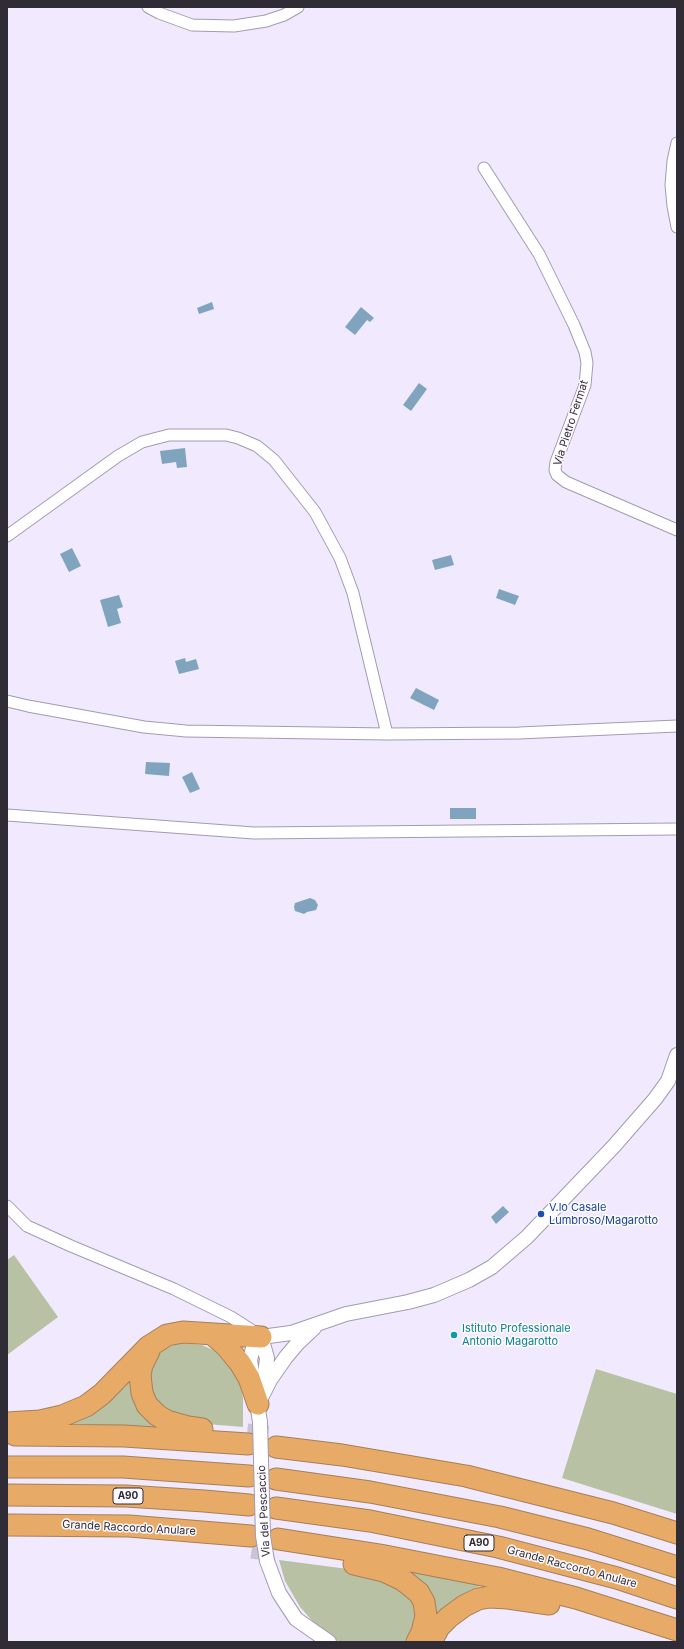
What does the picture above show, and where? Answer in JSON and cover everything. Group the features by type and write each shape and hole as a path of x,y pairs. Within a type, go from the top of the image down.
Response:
{"highway":[{"path":"7,1423 40,1421 62,1416 86,1406 102,1394 156,1341 167,1334 178,1332 261,1338"},
{"path":"213,1335 226,1346 240,1363 249,1378 253,1426"},
{"path":"156,1341 146,1356 140,1375 140,1384 143,1397 150,1408 167,1421 188,1428 253,1426"},
{"path":"7,1436 124,1436 253,1426"},
{"path":"276,1442 337,1444 391,1453 433,1464 466,1476 613,1512 677,1533"},
{"path":"7,1466 123,1467 249,1476"},
{"path":"276,1479 370,1492 500,1517 588,1539 677,1567"},
{"name":"A90","path":"7,1495 126,1496 204,1500 249,1505"},
{"name":"Grande Raccordo Anulare","path":"276,1508 376,1522 498,1546 617,1578 677,1598"},
{"name":"Grande Raccordo Anulare","path":"7,1525 129,1526 265,1547 380,1555 498,1578 576,1598 677,1630"},
{"path":"265,1547 370,1567 384,1571 403,1580 419,1593 425,1604 425,1625 417,1642"},
{"path":"431,1642 440,1627 458,1609 475,1600 489,1597 523,1600 553,1605 677,1634"}],"street":[{"path":"148,7 192,25 234,26 266,21 284,15 298,7"},
{"path":"677,143 672,161 671,184 677,227"},
{"name":"Via Pietro Fermat","path":"484,168 539,254 574,325 585,352 587,363 585,385 556,462 556,473 566,482 677,530"},
{"path":"7,536 118,456 142,442 169,435 214,435 234,437 252,443 269,454 315,512 340,558 353,593 387,734"},
{"path":"7,701 144,727 173,730 387,734 519,733 677,726"},
{"path":"7,815 254,833 677,829"},
{"path":"261,1338 291,1333 346,1314 408,1302 441,1293 475,1277 504,1258 527,1237 614,1146 655,1099 670,1077 677,1055"},
{"path":"7,1206 27,1226 174,1289 231,1317 261,1338 266,1352 267,1368 253,1426"},
{"path":"253,1426 270,1380 297,1344 319,1324"},
{"name":"Via del Pescaccio","path":"253,1426 263,1536 279,1592 296,1619 329,1642"}],"green space":[{"path":"14,1255 58,1317 7,1355 7,1260"},
{"path":"182,1343 202,1345 213,1350 222,1357 236,1375 241,1386 243,1398 243,1427 194,1423 156,1407 146,1381 158,1353 171,1346"},
{"path":"136,1369 165,1427 64,1425"},
{"path":"596,1369 677,1394 677,1514 562,1478"},
{"path":"279,1560 371,1572 395,1581 419,1608 409,1642 341,1642 336,1640 316,1625 300,1607 285,1581"},
{"path":"403,1568 486,1584 470,1590 459,1597 437,1617 433,1599"}],"water":[{"path":"212,302 214,309 199,314 197,308"},
{"path":"361,307 374,318 370,322 367,320 355,335 345,327"},
{"path":"419,383 427,389 411,411 403,405"},
{"path":"185,448 187,467 177,468 176,462 162,464 160,451"},
{"path":"72,548 81,566 69,572 60,554"},
{"path":"451,555 454,565 435,570 432,560"},
{"path":"499,589 519,596 515,605 496,598"},
{"path":"119,595 123,607 117,609 121,623 108,627 100,600"},
{"path":"185,658 186,662 196,659 199,669 179,674 175,661"},
{"path":"416,688 439,700 434,710 410,698"},
{"path":"146,762 170,763 169,776 145,774"},
{"path":"192,772 200,789 190,793 182,777"},
{"path":"450,808 476,808 476,819 450,819"},
{"path":"310,898 315,900 318,905 316,910 304,914 295,911 295,903"},
{"path":"503,1206 509,1212 496,1224 491,1217"}],"tunnel":[{"path":"247,1434 276,1437"},
{"path":"252,1548 278,1552"}],"place":[{"name":"V.lo Casale Lumbroso/Magarotto","path":"541,1214"},
{"name":"Istituto Professionale Antonio Magarotto","path":"454,1335"}]}
